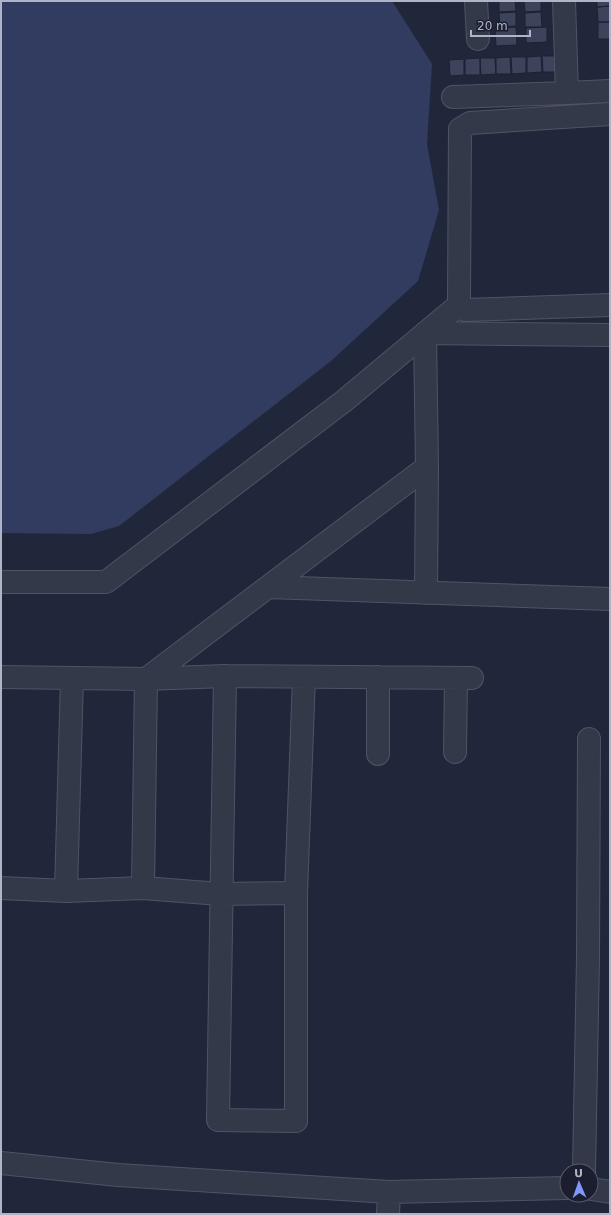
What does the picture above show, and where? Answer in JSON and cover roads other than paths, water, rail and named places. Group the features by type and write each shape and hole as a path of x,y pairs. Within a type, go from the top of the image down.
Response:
{"street":[{"path":"476,1 478,39"},
{"path":"564,1 567,93"},
{"path":"453,97 610,91"},
{"path":"459,305 460,129 470,123 610,114"},
{"path":"459,305 465,310 610,305"},
{"path":"1,582 106,582 344,401 459,305"},
{"path":"425,333 610,335"},
{"path":"425,333 426,593"},
{"path":"146,679 426,467"},
{"path":"268,587 610,599"},
{"path":"225,676 220,894 218,1120 296,1121 296,893 304,677"},
{"path":"1,677 146,679 225,676 464,678 455,752"},
{"path":"378,677 378,754"},
{"path":"66,891 72,678"},
{"path":"143,888 146,679"},
{"path":"584,1163 588,957 589,739"},
{"path":"1,888 66,891 143,888 220,894 296,893"},
{"path":"1,1163 118,1175 389,1192 559,1188"},
{"path":"599,1190 610,1192"},
{"path":"388,1214 389,1192"}],"water":[{"path":"1,1 392,1 432,64 427,144 439,210 418,281 331,361 119,526 91,534 1,533"}]}
